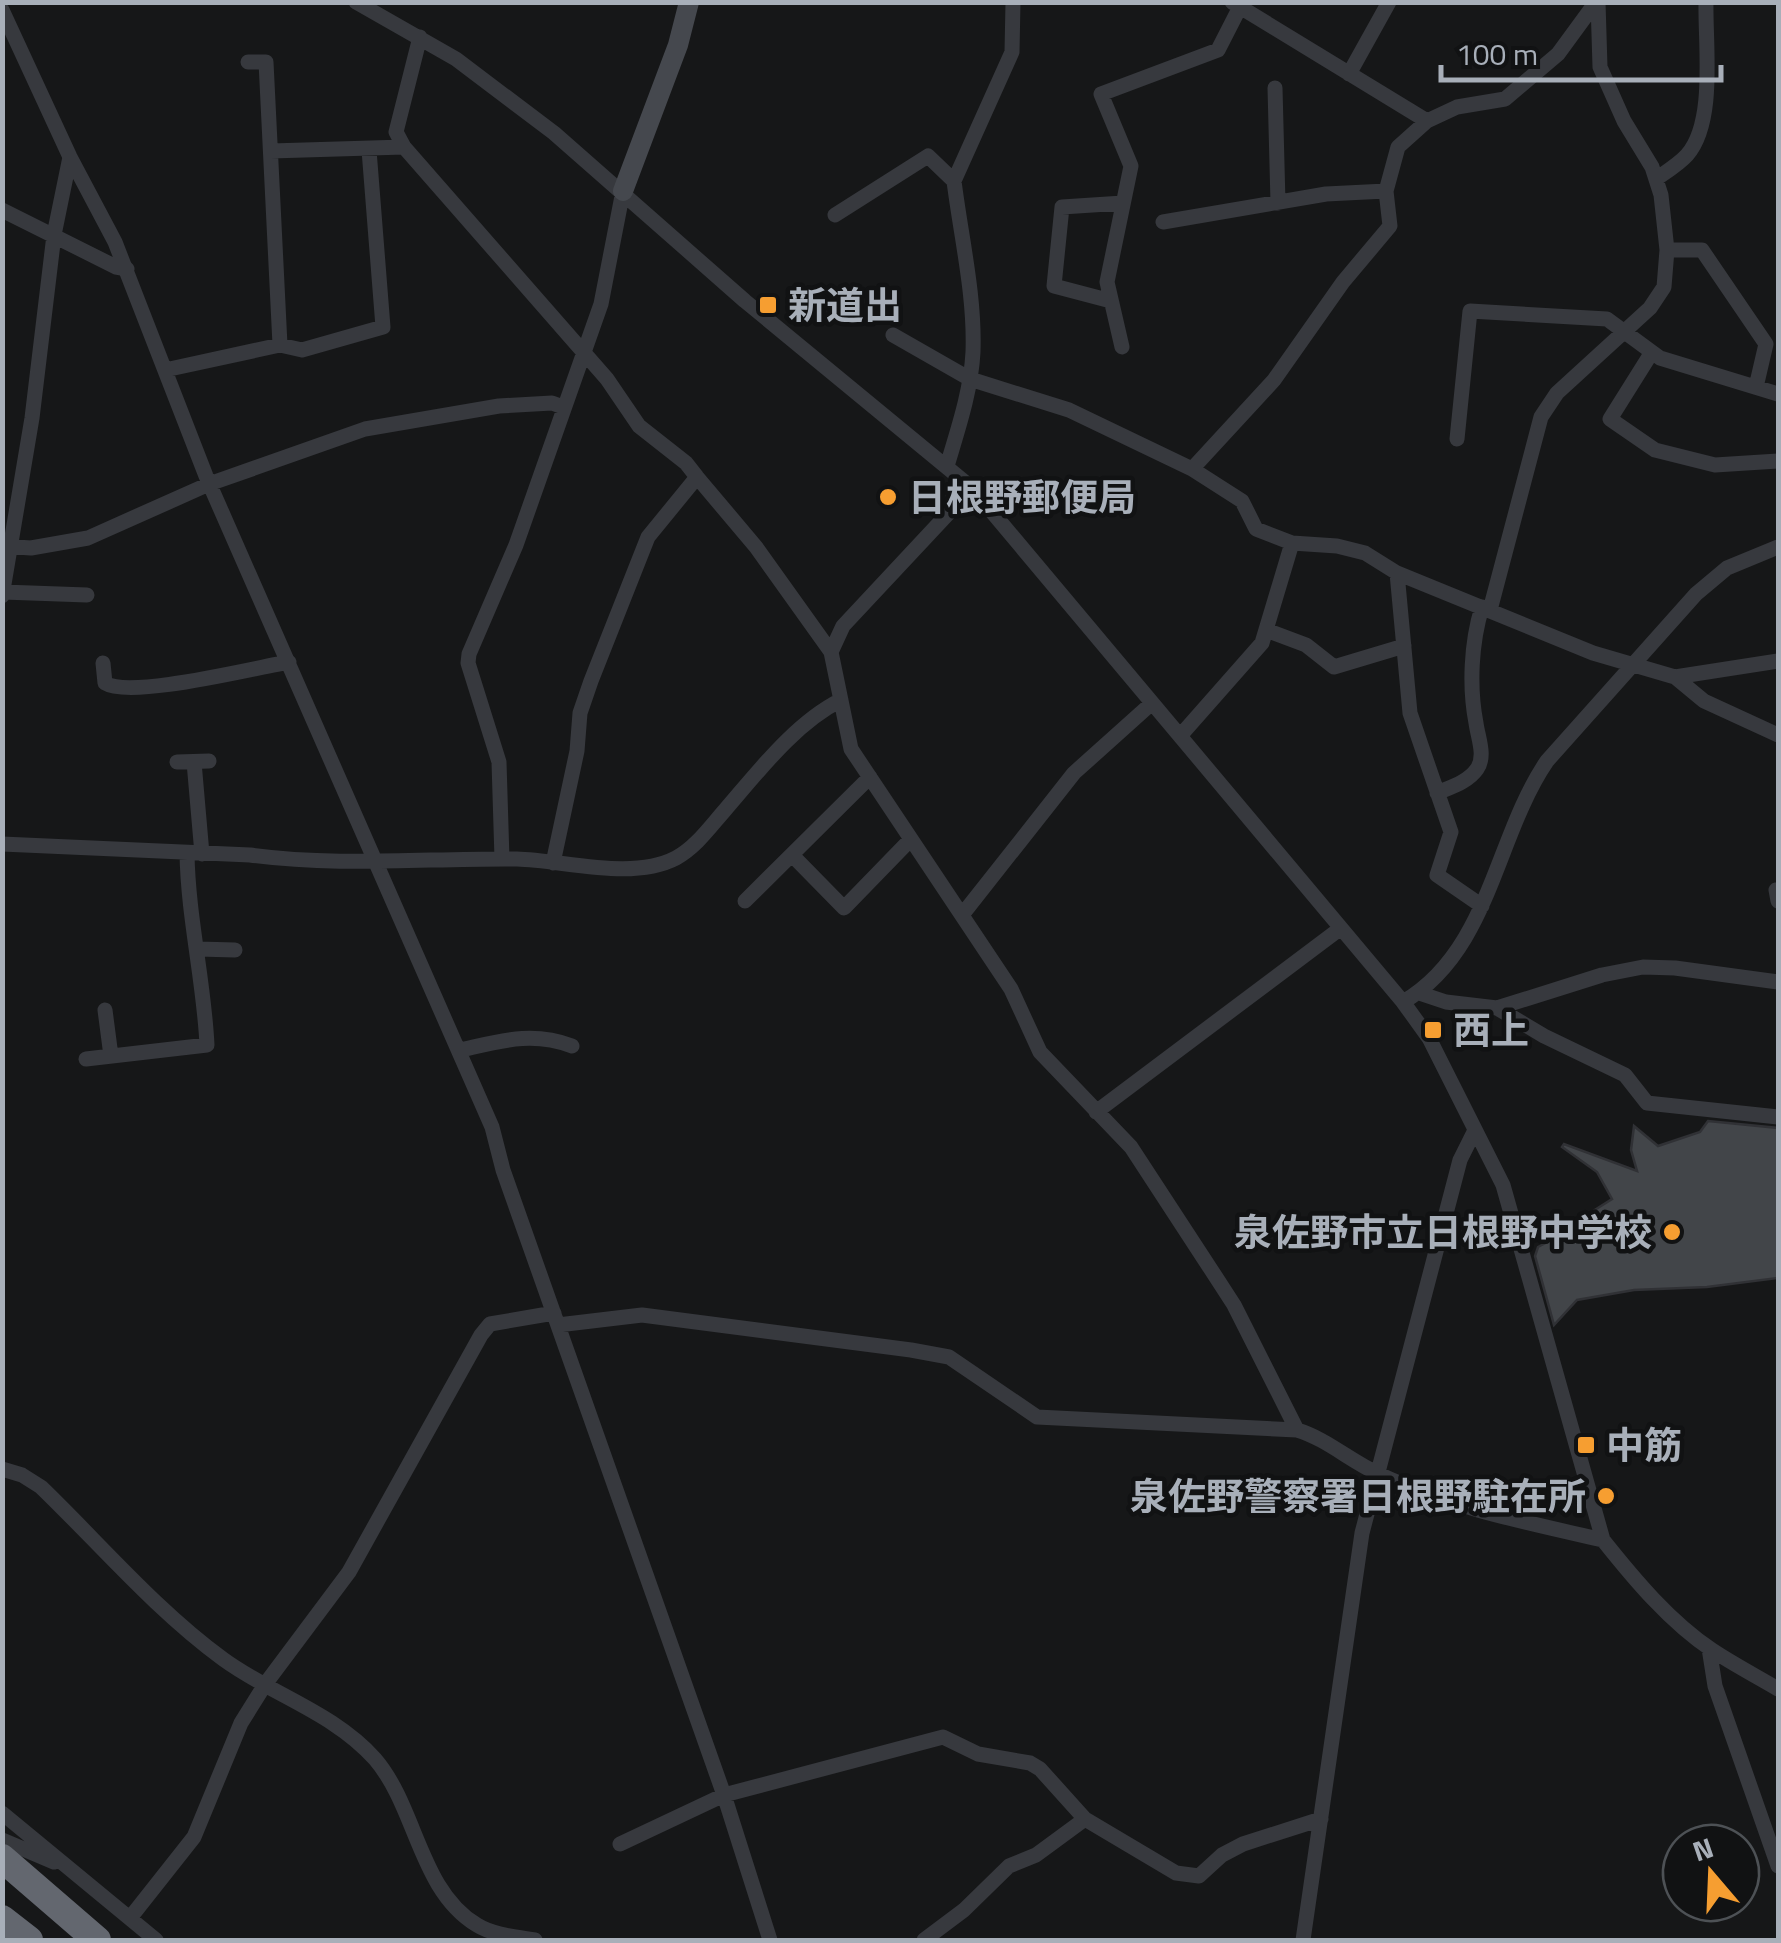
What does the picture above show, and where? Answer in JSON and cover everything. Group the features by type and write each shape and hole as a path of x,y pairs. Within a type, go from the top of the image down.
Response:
{"highway":[{"path":"2,1858 97,1940"},
{"path":"2,1884 76,1940"},
{"path":"2,1919 29,1940"}],"street":[{"path":"356,2 420,37 498,90 623,190 745,302 972,488 1403,1002 1429,1038 1504,1185 1603,1540 1667,1611 1709,1648 1778,1689"},
{"path":"947,466 970,379 971,309 954,181 1012,52 1012,2"},
{"path":"1192,469 1274,380 1343,282 1390,226 1386,191 1398,147 1427,121 1457,107 1505,99 1558,54 1597,2"},
{"path":"1437,793 1466,780 1482,757 1472,675 1486,609 1541,417 1557,394 1650,308 1664,287 1667,250 1661,196 1652,167 1624,121 1600,67 1597,2"},
{"path":"1656,180 1686,156 1700,133 1705,103 1706,2"},
{"path":"1349,74 1383,4"},
{"path":"502,859 499,762 468,664 469,654 522,528 601,304 623,190 678,45 684,5"},
{"path":"1122,347 1107,282 1131,166 1100,94 1218,50 1236,5 1427,121"},
{"path":"2,10 8,40 126,268 209,484 492,1127 503,1170 724,1795 770,1940"},
{"path":"420,37 396,132 404,148 607,379 639,426 686,463 756,546 831,652 851,749 1011,989 1040,1052 1131,1148 1234,1305 1297,1430"},
{"path":"248,62 266,62 280,345"},
{"path":"1276,88 1278,202"},
{"path":"271,151 404,148"},
{"path":"165,370 280,345 302,350 383,327 369,150"},
{"path":"835,215 928,156 954,181"},
{"path":"70,157 54,236 32,418 6,547 3,594 86,595"},
{"path":"1164,222 1326,194 1386,191"},
{"path":"1111,301 1054,286 1062,207 1123,204"},
{"path":"2,210 116,267 126,268"},
{"path":"1667,250 1702,250 1766,344 1756,388"},
{"path":"1457,439 1470,311 1607,319 1660,358 1778,394"},
{"path":"893,336 970,379 1069,410 1192,469 1242,501 1256,530 1292,543 1337,546 1366,553 1397,574 1593,653 1674,677 1704,701 1778,735"},
{"path":"1652,352 1610,419 1655,450 1715,464 1778,461"},
{"path":"6,547 31,548 88,538 209,484 365,428 500,406 552,403 563,407"},
{"path":"554,863 577,752 580,713 591,682 648,537 697,477"},
{"path":"831,652 843,626 972,488"},
{"path":"1180,736 1262,643 1292,543"},
{"path":"1403,1002 1419,993 1475,924 1531,784 1547,761 1696,594 1728,568 1778,547"},
{"path":"1397,574 1410,713 1451,832 1437,875 1482,906"},
{"path":"1266,630 1306,645 1334,667 1404,646"},
{"path":"1674,677 1778,661"},
{"path":"102,664 105,683 116,688 161,686 288,662"},
{"path":"2,844 289,860 502,859 621,868 674,859 695,844 799,730 841,700"},
{"path":"962,915 1074,772 1152,703"},
{"path":"86,1059 207,1046 198,949 193,762"},
{"path":"745,902 870,777"},
{"path":"792,855 844,908 912,839"},
{"path":"1096,1112 1341,928"},
{"path":"198,949 235,950"},
{"path":"1497,1008 1602,974 1642,967 1778,982"},
{"path":"1419,993 1446,1002 1497,1008 1544,1036 1625,1075 1646,1104 1778,1117"},
{"path":"105,1010 110,1056"},
{"path":"460,1050 547,1037 572,1046"},
{"path":"1303,1940 1362,1534 1460,1160 1474,1132"},
{"path":"130,1918 194,1837 241,1723 349,1572 490,1324 642,1315 949,1357 1037,1418 1297,1430 1316,1436 1378,1474 1495,1515 1603,1540"},
{"path":"2,1468 41,1487 195,1637 227,1662 346,1732 374,1758 406,1807 444,1894 478,1926 535,1940"},
{"path":"1709,1648 1715,1686 1778,1866"},
{"path":"620,1844 724,1795 943,1737 978,1754 1030,1764 1084,1818 1176,1873 1190,1877 1208,1871 1222,1856 1243,1844 1320,1819"},
{"path":"2,1813 156,1940"},
{"path":"924,1940 964,1910 1009,1866 1036,1855 1084,1818"},
{"path":"2,1840 68,1867"}],"building":[{"name":"泉佐野市立日根野中学校","path":"1708,1121 1778,1128 1778,1278 1707,1287 1634,1290 1577,1300 1554,1325 1535,1256 1538,1247 1594,1217 1593,1211 1612,1199 1597,1172 1562,1147 1564,1144 1637,1171 1631,1150 1634,1126 1658,1146 1700,1132"}],"place":[{"name":"新道出","path":"768,305"},
{"name":"日根野郵便局","path":"888,497"},
{"name":"西上","path":"1433,1030"},
{"name":"泉佐野市立日根野中学校","path":"1672,1232"},
{"name":"中筋","path":"1586,1445"},
{"name":"泉佐野警察署日根野駐在所","path":"1606,1496"}]}
